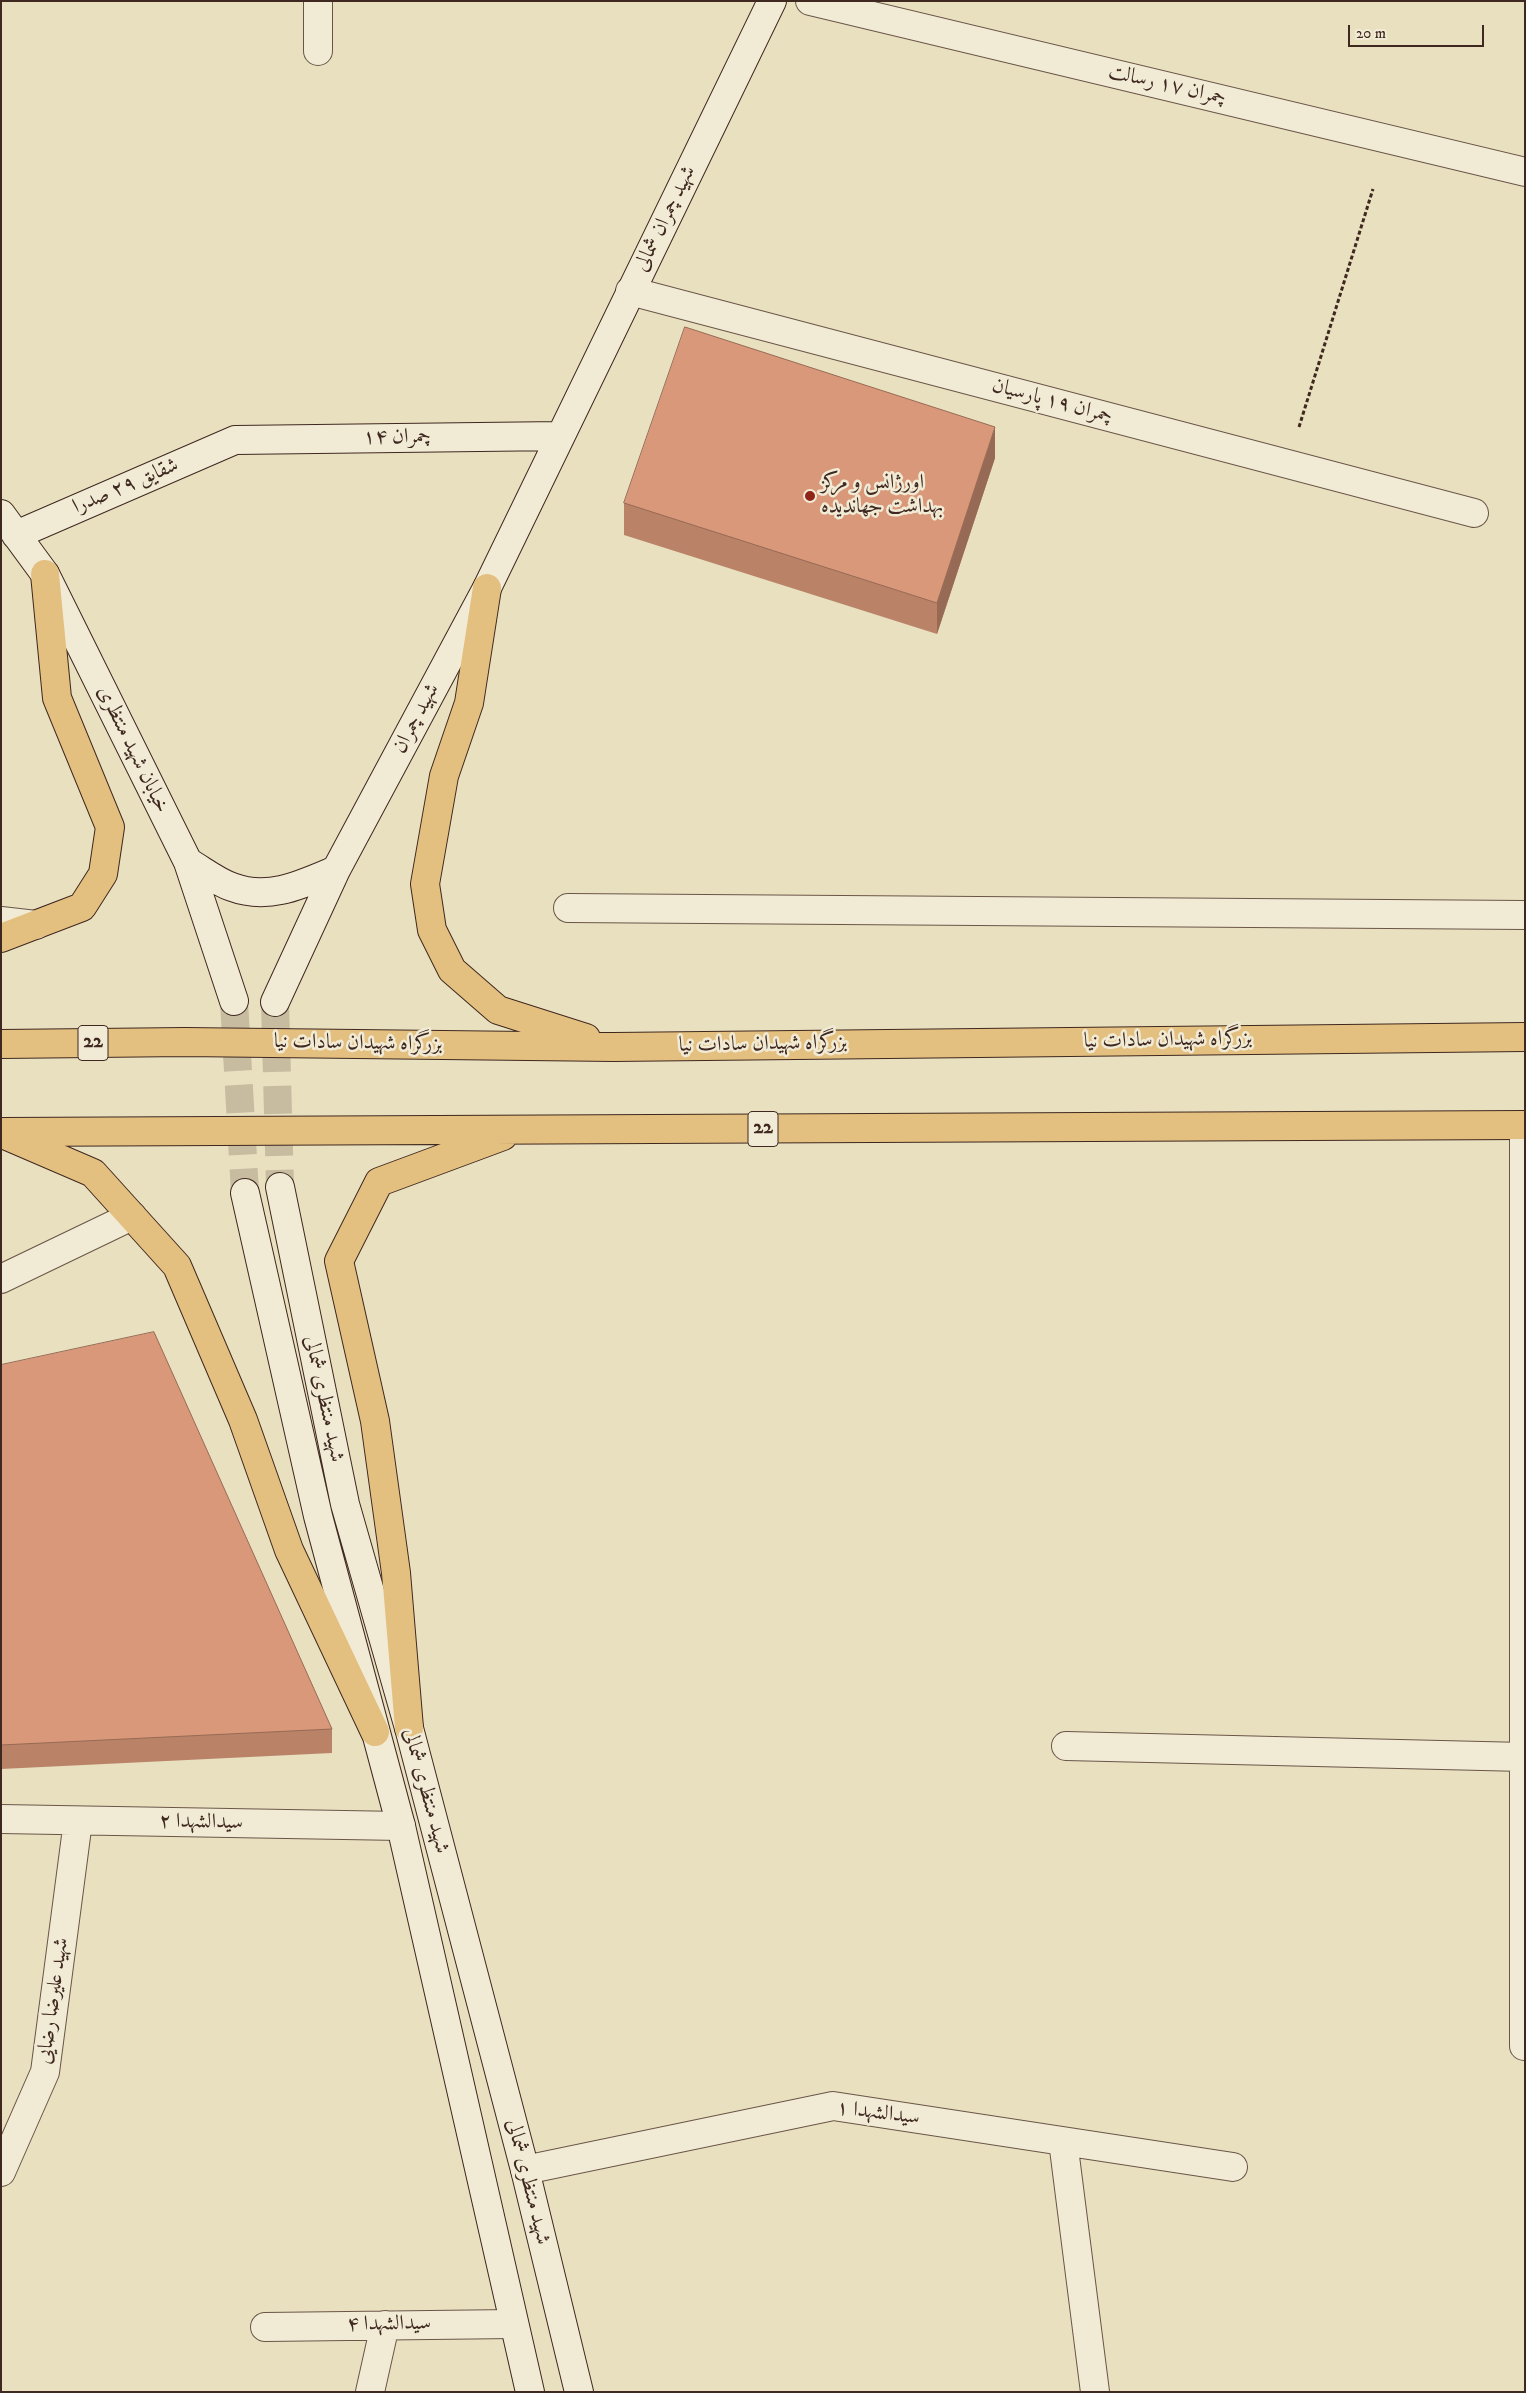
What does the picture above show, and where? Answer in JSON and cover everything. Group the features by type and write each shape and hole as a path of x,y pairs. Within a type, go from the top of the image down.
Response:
{"highway":[{"path":"1,938 82,907 103,874 110,827 57,698 45,574"},
{"path":"486,588 468,703 444,776 425,884 432,930 452,970 498,1010 614,1046"},
{"name":"بزرگراه شهیدان سادات نیا","path":"1,1044 185,1042 614,1046 1525,1037"},
{"name":"22","path":"1,1133 1524,1125"},
{"path":"408,1728 396,1573 376,1420 339,1261 379,1182 520,1130"},
{"path":"1,1133 93,1174 177,1266 243,1420 289,1550 375,1732"}],"street":[{"path":"318,1 318,51"},
{"name":"شهید چمران شمالی","path":"560,436 772,1"},
{"name":"چمران ۱۷ رسالت","path":"810,1 1525,172"},
{"name":"چمران ۱۹ پارسیان","path":"630,291 1474,513"},
{"name":"چمران ۱۴","path":"235,440 560,436"},
{"name":"شهید چمران","path":"275,1002 336,870 486,588 560,436"},
{"name":"شقایق ۲۹ صدرا","path":"9,524 235,440"},
{"name":"خیابان شهید منتظری","path":"9,524 45,574 188,862 234,1001"},
{"path":"188,862 232,888 263,893 289,890 336,870"},
{"path":"568,908 1525,915"},
{"path":"1,921 36,924"},
{"path":"1524,1125 1524,2046"},
{"name":"شهید منتظری شمالی","path":"280,1187 345,1504 408,1728 525,2170 579,2392"},
{"name":"شهید منتظری شمالی","path":"244,1193 318,1516 401,1826 530,2392"},
{"path":"1,1279 132,1216"},
{"path":"1066,1746 1524,1756"},
{"name":"سیدالشهدا ۲","path":"1,1819 401,1826"},
{"name":"شهید علیرضا رضایی","path":"1,2172 45,2072 78,1821"},
{"name":"سیدالشهدا ۱","path":"525,2170 833,2106 1234,2167"},
{"path":"1063,2141 1095,2392"},
{"name":"سیدالشهدا ۴","path":"265,2327 513,2324"},
{"path":"370,2392 385,2325"}],"path":[{"path":"1288,464 1373,189"}],"building":[{"name":"اورژانس و مرکز بهداشت جهاندیده","path":"685,327 995,427 937,603 624,503"},
{"path":"154,1332 332,1729 1,1745 1,1365"}],"tunnel":[{"path":"234,1001 245,1193"},
{"path":"275,1002 280,1187"}],"place":[{"name":"اورژانس و مرکز بهداشت جهاندیده","path":"810,496"}]}
